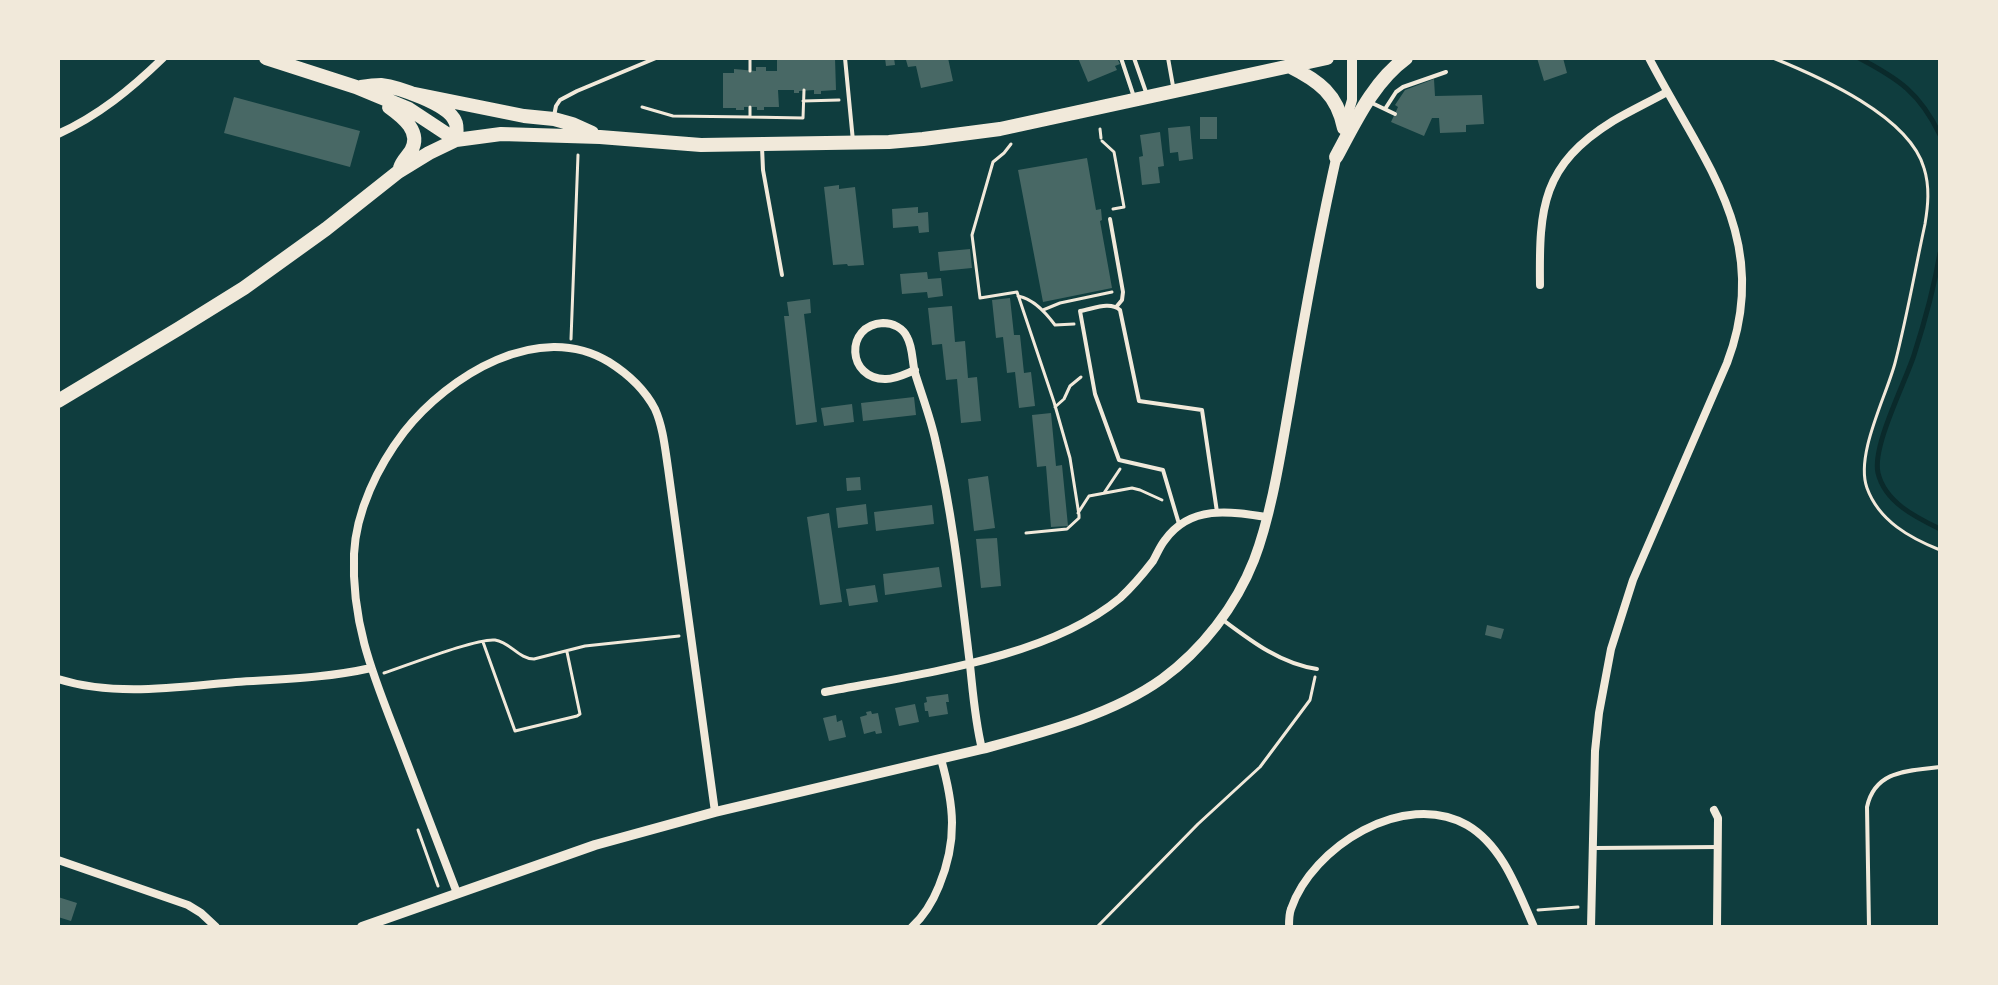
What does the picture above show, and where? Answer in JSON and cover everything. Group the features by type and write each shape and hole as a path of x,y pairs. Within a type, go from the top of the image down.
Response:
{"main road":[{"path":"266,58 356,87 409,109 456,140"},
{"path":"58,401 244,288 398,172 456,140 501,134 600,137 701,145 889,142 974,133 1175,92 1270,64 1289,66 1327,58"},
{"path":"1336,157 1368,101 1398,63 1406,58"},
{"path":"1289,66 1324,88 1341,112 1344,128"},
{"path":"356,87 380,85 524,116 554,119 600,137"},
{"path":"415,94 454,118 457,124 456,140"},
{"path":"383,99 405,119 412,131 413,147 398,172"}],"street":[{"path":"58,134 103,110 163,58"},
{"path":"362,927 595,845 715,812 982,749 1083,718 1144,690 1182,662 1221,619 1254,560 1284,435 1317,245 1352,100 1352,58"},
{"path":"1591,927 1595,751 1611,649 1633,580 1727,363 1742,314 1741,258 1736,230 1719,184 1649,58"},
{"path":"1540,285 1540,227 1557,173 1574,150 1594,134 1667,92"},
{"path":"915,370 884,379 865,373 857,362 854,347 860,333 875,324 890,323 900,328 908,338 945,479 982,749"},
{"path":"457,893 372,672 358,626 354,550 360,519 385,460 404,432 427,407 451,388 482,366 506,355 533,348 571,347 588,351 642,387 656,411 668,468 715,812"},
{"path":"825,692 970,663 1027,647 1091,618 1121,597 1154,559 1165,539 1197,516 1230,511 1266,517"},
{"path":"58,679 126,689 372,672"},
{"path":"912,927 937,891 952,845 952,804 941,759"},
{"path":"1714,810 1718,818 1717,927"},
{"path":"1289,927 1290,910 1302,887 1336,848 1378,822 1415,814 1451,818 1482,836 1514,881 1534,927"},
{"path":"58,860 188,905 216,927"}],"lane":[{"path":"554,119 560,100 656,58"},
{"path":"845,58 853,143"},
{"path":"1121,58 1142,99"},
{"path":"1134,58 1142,99"},
{"path":"1168,58 1175,92"},
{"path":"1385,109 1403,87 1446,72"},
{"path":"1368,101 1395,114"},
{"path":"761,144 782,275"},
{"path":"1110,219 1123,292 1117,306"},
{"path":"1179,526 1163,470 1119,460 1095,394 1080,311 1111,305 1120,310 1139,401 1202,410 1217,512"},
{"path":"1221,619 1280,658 1317,669"},
{"path":"1869,927 1869,795 1878,783 1889,776 1940,767"},
{"path":"1593,848 1718,847"}],"path":[{"path":"750,58 750,71"},
{"path":"1773,58 1870,106 1910,140 1925,169 1928,203 1922,238 1894,366 1865,455 1864,472 1866,488 1883,515 1905,534 1940,550"},
{"path":"642,107 673,116 803,118 804,90"},
{"path":"803,101 849,99"},
{"path":"750,107 750,117"},
{"path":"1100,129 1101,139 1114,152 1124,207 1113,209"},
{"path":"1011,144 993,162 972,235 980,298 1017,292 1070,458 1079,518 1067,529 1026,533"},
{"path":"571,347 578,155"},
{"path":"1043,310 1118,290"},
{"path":"1018,296 1043,310 1057,326 1082,323"},
{"path":"1055,407 1064,399 1070,386 1090,369"},
{"path":"1104,493 1124,462"},
{"path":"1078,513 1089,496 1132,488 1173,504"},
{"path":"372,672 498,640 527,659 534,659 585,646 691,634"},
{"path":"483,642 515,731 580,714 567,652"},
{"path":"1097,927 1198,824 1260,767 1310,700 1317,669"},
{"path":"417,826 438,886"},
{"path":"1548,910 1578,907"}],"building":[{"path":"777,58 835,58 836,90 814,94 814,90 794,93 794,90 778,90 779,107 764,107 764,110 757,110 757,107 744,107 744,110 723,108 723,73 734,73 734,69 756,71 756,67 777,71"},
{"path":"885,58 894,58 895,65 886,66"},
{"path":"948,58 953,81 921,88 916,66 908,67 906,60"},
{"path":"1078,58 1117,58 1120,64 1115,66 1117,70 1088,82"},
{"path":"1537,58 1563,58 1567,73 1544,81"},
{"path":"1434,79 1435,96 1482,95 1484,124 1466,125 1466,132 1440,133 1439,118 1432,118 1424,136 1391,122 1398,107 1395,105 1405,90"},
{"path":"234,97 360,131 350,167 224,133"},
{"path":"1200,117 1217,117 1217,139 1200,139"},
{"path":"1190,126 1193,159 1179,161 1178,152 1170,153 1168,128"},
{"path":"1160,132 1164,166 1158,167 1160,183 1142,185 1140,135"},
{"path":"1087,158 1096,210 1101,209 1100,221 1112,288 1043,302 1018,170"},
{"path":"839,185 839,189 855,187 864,265 833,265 824,187"},
{"path":"918,207 918,213 928,212 929,232 919,233 918,226 893,228 892,209"},
{"path":"970,249 972,268 940,271 938,252"},
{"path":"927,272 928,279 941,278 943,296 928,298 927,292 902,294 900,274"},
{"path":"1010,298 1014,335 1020,335 1024,373 1031,372 1035,406 1019,408 1015,372 1007,373 1003,337 996,338 992,300"},
{"path":"810,299 811,313 804,314 817,422 796,425 784,316 789,316 787,302"},
{"path":"952,306 955,342 965,341 968,378 977,377 981,421 961,423 957,379 946,380 942,344 932,345 928,308"},
{"path":"914,397 916,415 863,421 861,403"},
{"path":"852,404 854,422 824,426 821,408"},
{"path":"1051,413 1056,466 1062,465 1068,526 1051,527 1046,466 1037,467 1032,415"},
{"path":"988,476 995,528 974,531 968,479"},
{"path":"860,477 861,490 847,491 846,478"},
{"path":"866,504 868,524 838,528 836,508"},
{"path":"932,505 934,524 876,531 874,512"},
{"path":"829,513 842,602 820,605 807,517"},
{"path":"997,538 1001,586 981,588 976,539"},
{"path":"939,567 942,587 885,595 883,574"},
{"path":"875,585 878,602 849,606 846,589"},
{"path":"1487,625 1504,629 1501,639 1485,635"},
{"path":"948,694 948,714 929,717 928,711 925,711 926,697"},
{"path":"915,704 919,722 899,726 895,708"},
{"path":"871,711 872,714 878,713 882,733 864,734 860,717"},
{"path":"836,715 837,722 842,720 846,737 829,741 823,718"},
{"path":"58,897 77,903 71,921 58,917"}],"waterway":[{"path":"1859,58 1907,89 1925,108 1940,135"},
{"path":"1940,253 1922,330 1884,431 1877,461 1882,483 1894,500 1911,514 1940,529"}]}
